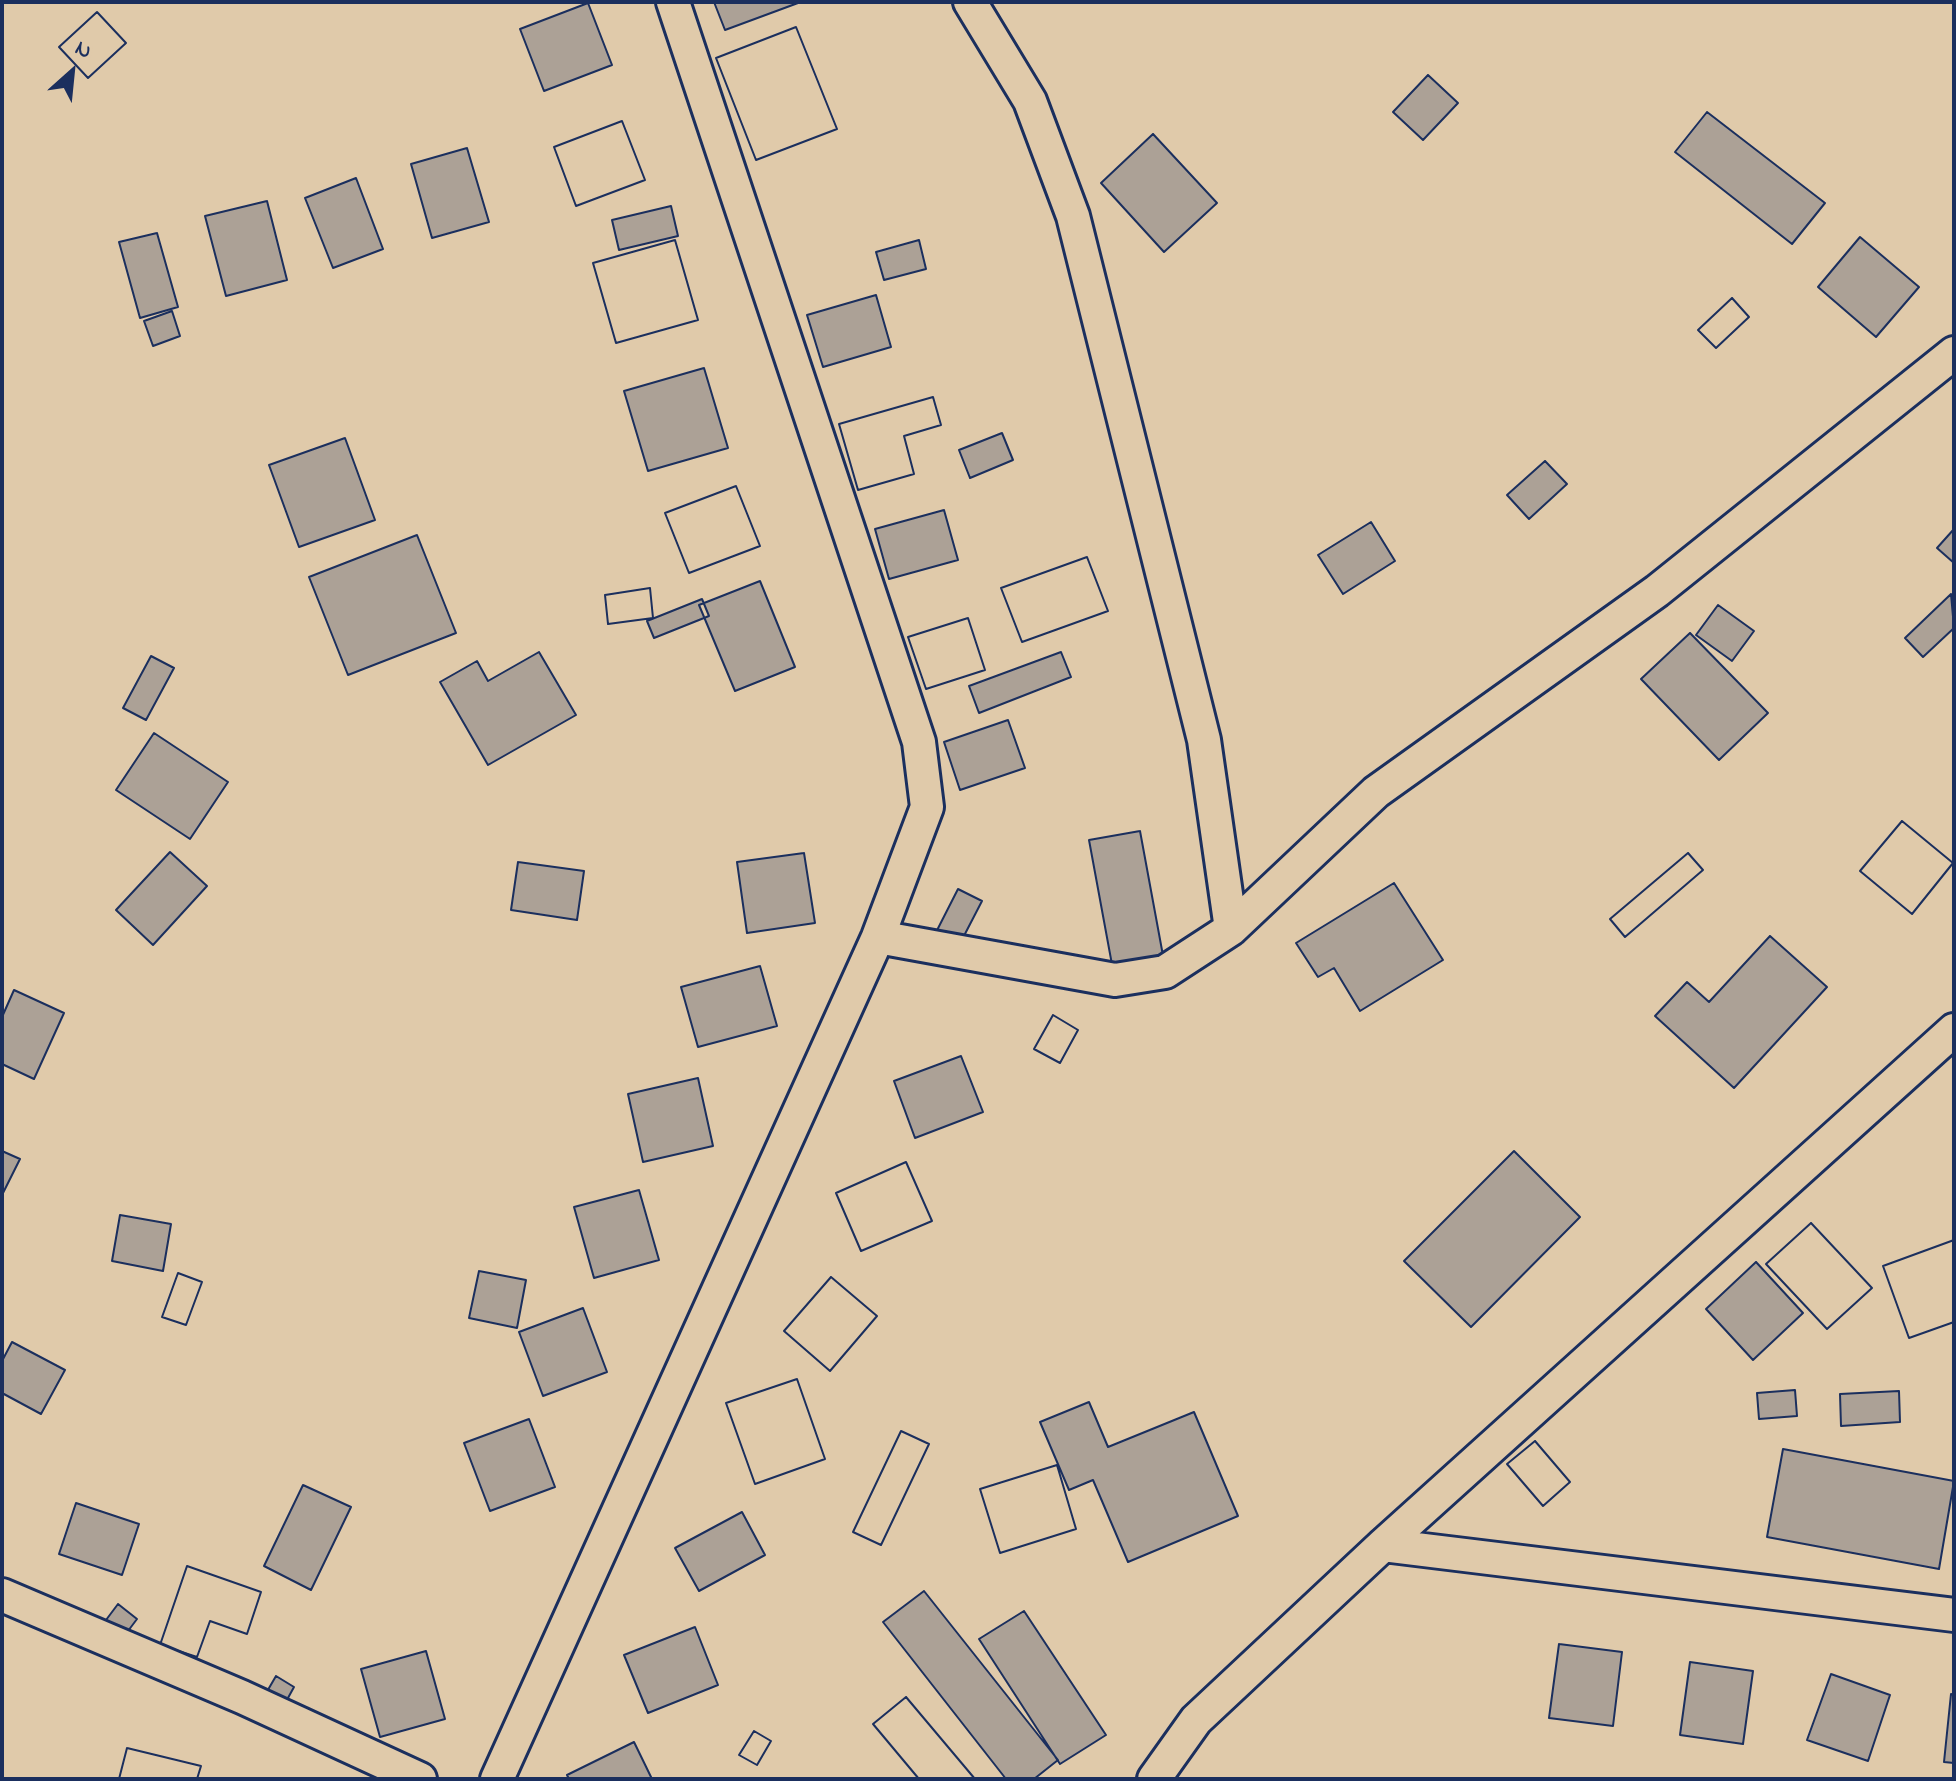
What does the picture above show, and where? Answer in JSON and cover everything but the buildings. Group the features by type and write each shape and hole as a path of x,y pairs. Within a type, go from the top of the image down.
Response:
{"street":[{"path":"497,1779 878,937 927,807 919,742 673,2"},
{"path":"970,2 1030,101 1073,216 1204,740 1231,929"},
{"path":"878,937 1115,980 1165,972 1231,929 1376,792 1657,591 1954,353"},
{"path":"1154,1779 1196,1720 1383,1545 1954,1030"},
{"path":"1383,1545 1954,1615"},
{"path":"2,1595 242,1697 420,1779"}]}
